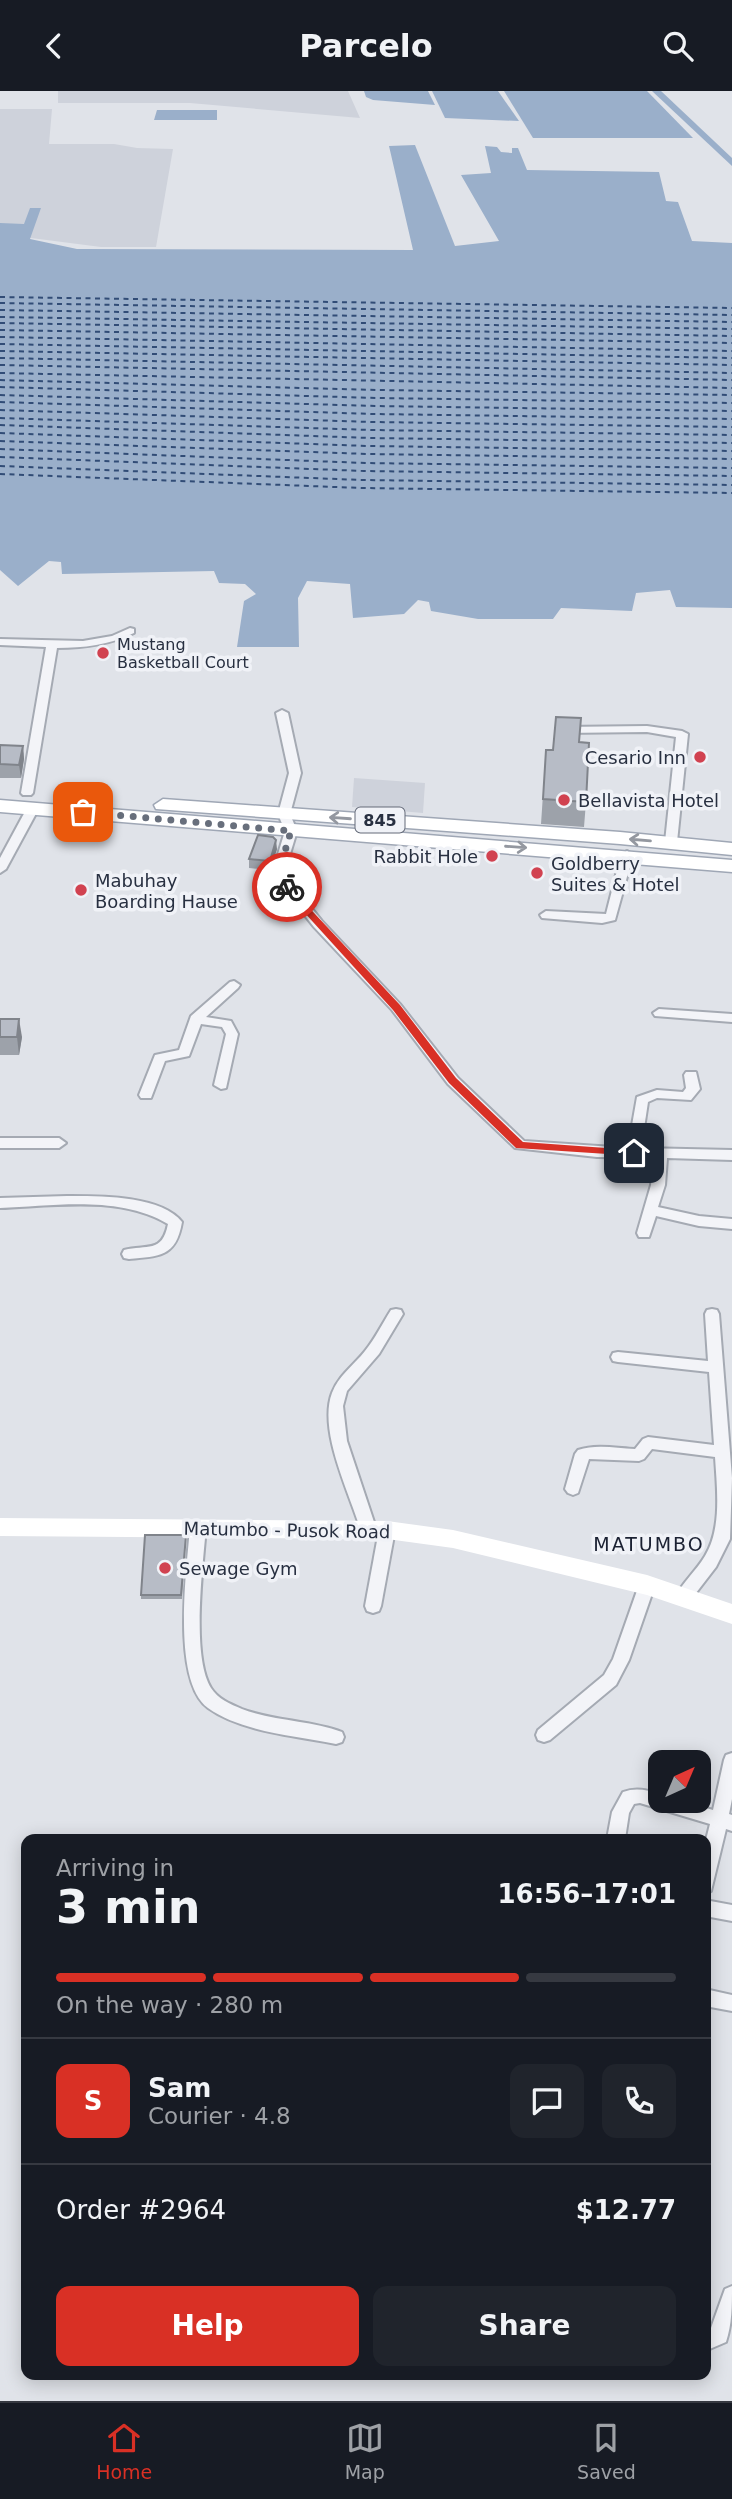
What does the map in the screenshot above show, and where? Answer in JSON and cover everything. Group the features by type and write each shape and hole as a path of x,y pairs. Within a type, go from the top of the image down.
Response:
{"main road":[{"name":"845","path":"0,791 30,800 288,822 732,866"},
{"name":"845","path":"0,806 30,800"},
{"name":"845","path":"288,822 671,842 732,849"}],"street":[{"path":"0,642 104,642 130,631"},
{"path":"0,869 30,800 52,643"},
{"path":"282,713 295,773 278,874 280,879 396,1007 453,1081 475,1104 520,1145 634,1153 732,1155"},
{"path":"555,730 647,729 682,734 671,842"},
{"path":"546,915 602,919 611,917 627,855"},
{"path":"146,1095 160,1058 184,1053 196,1019 234,985"},
{"path":"659,1013 732,1018"},
{"path":"196,1019 226,1024 230,1028 232,1034 221,1085"},
{"path":"634,1153 642,1100 646,1095 655,1094 686,1097 693,1089 691,1075"},
{"path":"0,1143 59,1143"},
{"path":"644,1233 658,1185 662,1154"},
{"path":"0,1203 130,1204 162,1212 175,1222 173,1241 164,1249 129,1254"},
{"path":"650,1210 699,1221 732,1224"},
{"path":"373,1606 378,1529 358,1494 341,1454 337,1396 346,1381 372,1353 396,1314"},
{"path":"683,1597 710,1562 722,1539 724,1487 712,1314"},
{"path":"618,1357 714,1367"},
{"path":"573,1489 583,1454 593,1452 639,1455 648,1443 721,1453"},
{"name":"Matumbo - Pusok Road","path":"0,1527 378,1529 453,1539 647,1585 732,1614"},
{"path":"198,1527 193,1666 202,1691 210,1701 234,1712 336,1737"},
{"path":"544,1735 610,1680 621,1660 647,1585"},
{"path":"711,1867 726,1822 732,1760"},
{"path":"617,1834 621,1812 629,1797 640,1796 726,1822"},
{"path":"711,1909 732,1913"},
{"path":"711,1998 732,2003"},
{"path":"711,2338 719,2335 732,2296"}],"shaded area":[{"path":"58,91 348,91 360,118 190,103 58,103"},
{"path":"0,109 52,109 49,144 114,144 173,149 156,247 101,247 0,234"},
{"path":"354,778 425,783 423,813 352,807"}],"water":[{"path":"364,91 428,91 435,105 373,100 366,97"},
{"path":"432,91 498,91 519,121 445,118"},
{"path":"504,91 647,91 693,138 533,138"},
{"path":"157,110 217,110 217,120 154,120"},
{"path":"415,145 455,246 499,241 461,175 491,173 485,146 512,153 512,148 518,148 527,170 659,172 666,201 678,202 692,241 732,243 732,608 676,607 670,590 636,593 632,611 561,608 553,619 478,619 431,611 429,602 418,600 404,614 353,618 350,584 307,581 298,598 299,647 237,647 244,601 256,594 245,584 219,583 214,571 62,574 61,562 49,561 18,586 0,570 0,223 24,224 30,208 41,208 30,239 77,249 413,250 389,146"}],"building":[{"name":"Bellavista Hotel","path":"556,717 581,718 579,742 589,743 586,802 543,799 546,750 553,750"},
{"path":"0,745 23,746 19,765 0,764"},
{"path":"258,835 276,840 270,861 249,859"},
{"path":"0,1019 19,1019 17,1037 0,1037"},
{"name":"Sewage Gym","path":"145,1535 186,1535 181,1595 141,1595"}],"waterway":[{"path":"656,91 732,163"}],"ferry route":[{"path":"0,297 732,308"},
{"path":"0,303 732,315"},
{"path":"0,310 732,322"},
{"path":"0,317 732,329"},
{"path":"0,323 732,336"},
{"path":"0,330 732,343"},
{"path":"0,337 732,351"},
{"path":"0,344 732,358"},
{"path":"0,351 732,365"},
{"path":"0,358 732,373"},
{"path":"0,365 732,380"},
{"path":"0,373 732,388"},
{"path":"0,380 378,390 732,395"},
{"path":"0,387 376,398 732,403"},
{"path":"0,395 375,406 732,411"},
{"path":"0,402 374,414 732,419"},
{"path":"0,410 372,422 732,427"},
{"path":"0,418 371,430 732,435"},
{"path":"0,425 370,438 732,443"},
{"path":"0,433 368,446 732,451"},
{"path":"0,441 367,454 732,459"},
{"path":"0,449 365,463 732,468"},
{"path":"0,457 364,471 732,476"},
{"path":"0,466 362,480 732,485"},
{"path":"0,474 361,488 732,493"}],"way so far":[{"path":"83,812 291,831 278,874 287,887"}],"place":[{"name":"Mustang Basketball Court","path":"103,653"},
{"name":"Cesario Inn","path":"700,757"},
{"name":"Bellavista Hotel","path":"564,800"},
{"name":"Rabbit Hole","path":"492,856"},
{"name":"Goldberry Suites & Hotel","path":"537,873"},
{"name":"Mabuhay Boarding Hause","path":"81,890"},
{"name":"Sewage Gym","path":"165,1568"}],"district":[{"name":"MATUMBO","path":"649,1544"}],"route":[{"path":"287,887 396,1007 453,1081 520,1145 542,1149 634,1153"}]}
